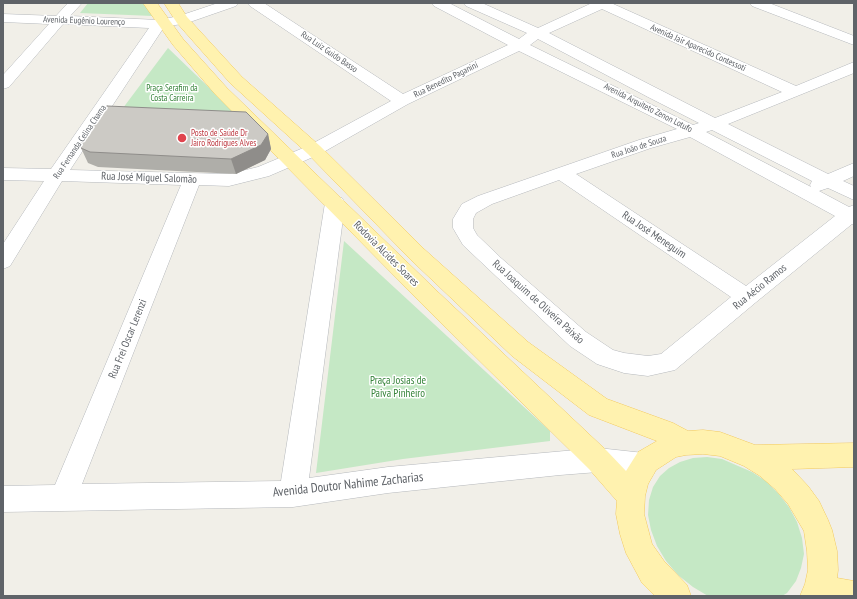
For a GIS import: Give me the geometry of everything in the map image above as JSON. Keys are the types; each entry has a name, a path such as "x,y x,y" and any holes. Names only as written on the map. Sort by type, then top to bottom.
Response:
{"main road":[{"name":"Rodovia Alcides Soares","path":"150,3 169,22 314,150 417,254 520,349 598,407 664,431 686,443"},
{"name":"Rodovia Alcides Soares","path":"171,3 169,22 178,42 221,91 430,298 598,460 631,496"},
{"path":"676,596 654,572 642,553 634,534 630,514 631,496 636,480 647,461 670,447 686,443 704,442 720,444 737,449 770,467 785,480 809,511 818,530 822,550 822,570 817,593 854,596"},
{"path":"753,457 854,455"}],"street":[{"path":"3,84 75,3"},
{"path":"169,22 231,3"},
{"name":"Rua Luiz Guido Basso","path":"255,3 402,101"},
{"name":"Avenida Arquiteto Zenon Lotufo","path":"439,3 519,45 657,112 804,192 852,215"},
{"name":"Avenida Arquiteto Zenon Lotufo","path":"471,3 538,33 647,91 854,194"},
{"name":"Rua Benedito Paganini","path":"291,159 314,150 402,101 519,45 538,33 602,3"},
{"name":"Avenida Jair Aparecido Contessoti","path":"602,3 796,92"},
{"path":"757,3 854,41"},
{"name":"Avenida Eugênio Lourenço","path":"3,18 169,22"},
{"name":"Rua Fernanda Celina Chama","path":"3,261 57,175 169,22"},
{"name":"Rua João de Souza","path":"469,209 506,191 645,144 714,124 796,92 854,67"},
{"name":"Rua José Miguel Salomão","path":"3,174 230,180 263,172 291,159"},
{"path":"804,192 827,180 854,169"},
{"name":"Rua José Meneguim","path":"561,173 747,297"},
{"name":"Rua Frei Oscar Lerenzi","path":"63,498 192,180"},
{"path":"293,494 335,203"},
{"name":"Rua Joaquim de Oliveira Paixão","path":"469,209 463,218 463,228 470,240 550,315 578,339 605,357 624,363 648,366 666,364"},
{"name":"Rua Aécio Ramos","path":"666,364 747,297 852,215"},
{"name":"Avenida Doutor Nahime Zacharias","path":"3,499 293,494 388,480 598,460 644,466"}],"green space":[{"path":"88,3 143,3 153,16 80,13"},
{"name":"Praça Serafim da Costa Carreira","path":"168,48 250,127 114,120"},
{"name":"Praça Josias de Paiva Pinheiro","path":"344,241 550,431 550,441 403,459 316,473"},
{"path":"707,457 722,459 752,472 766,481 789,507 797,522 802,538 804,554 796,581 787,593 782,596 708,596 693,587 678,575 666,561 657,546 651,530 648,515 649,500 653,487 660,476 669,468 680,462 693,458"}],"building":[{"name":"Posto de Saúde Dr Jairo Rodrigues Alves","path":"107,106 246,112 268,134 261,145 231,159 90,152 81,148 81,143"}],"place":[{"name":"Posto de Saúde Dr Jairo Rodrigues Alves","path":"182,138"}]}
